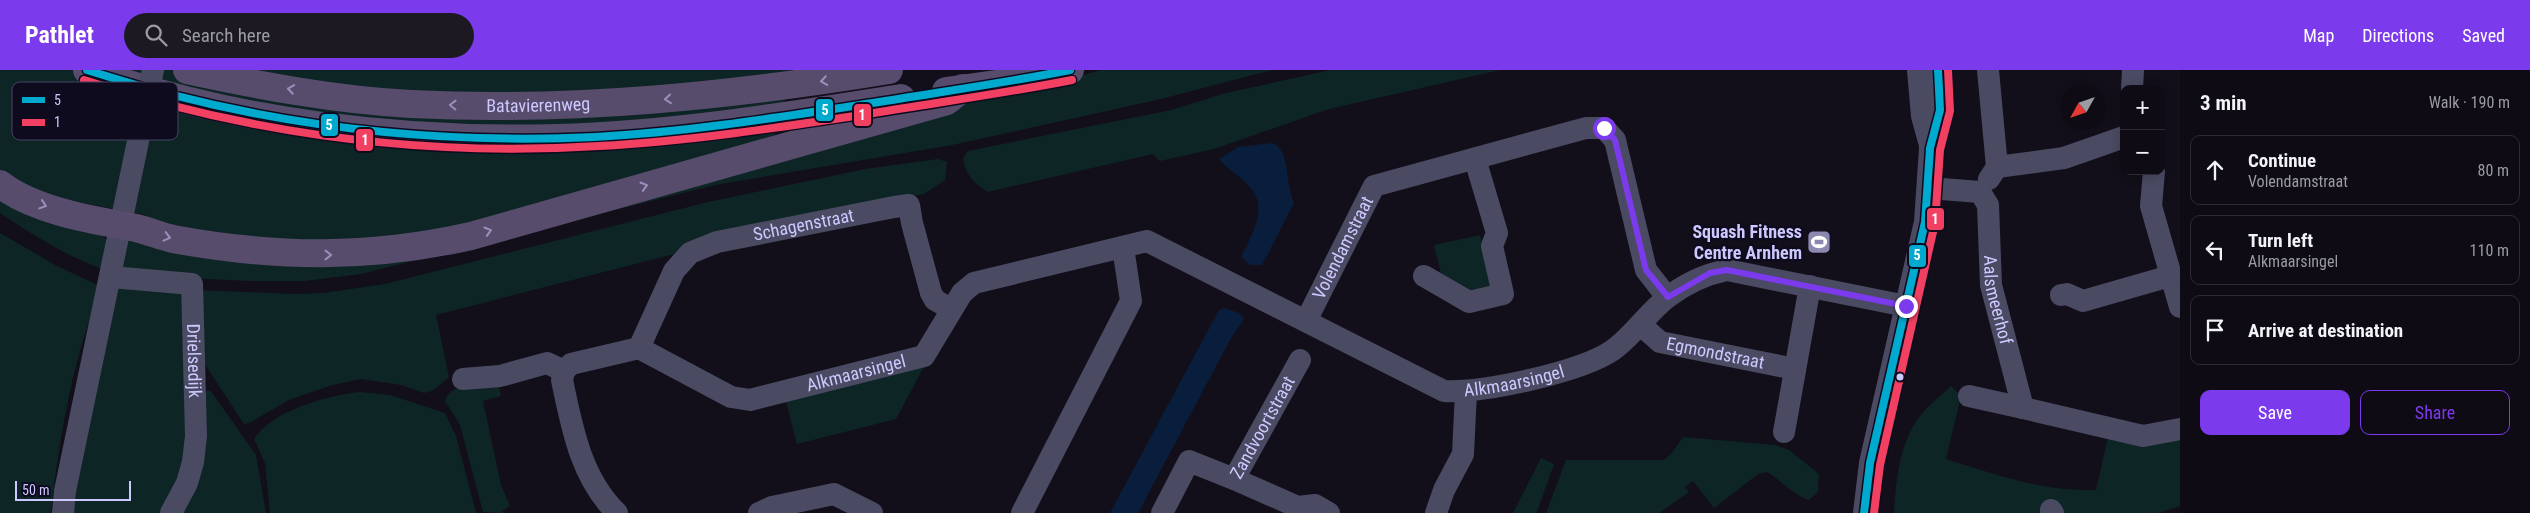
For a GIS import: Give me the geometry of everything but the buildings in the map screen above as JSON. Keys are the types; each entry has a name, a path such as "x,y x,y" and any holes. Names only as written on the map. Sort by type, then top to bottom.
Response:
{"main road":[{"name":"Batavierenweg","path":"87,70 123,82"},
{"name":"Batavierenweg","path":"187,70 325,95 411,104 566,105 640,102 716,95 784,87 890,70"},
{"path":"716,95 770,70"},
{"name":"Batavierenweg","path":"178,99 318,124 419,134 487,138 557,138 704,127 1011,82 1070,70"},
{"path":"0,184 32,202 170,238 237,249 294,254 360,254 425,246 471,236 947,101 964,88"}],"street":[{"path":"1918,70 1922,116 1930,148"},
{"path":"1864,513 1870,463 1925,222 1929,188 1930,148 1940,110 1938,70"},
{"path":"1929,188 1980,192 1997,167 1988,70"},
{"path":"2132,70 2132,85"},
{"name":"Volendamstraat","path":"1306,321 1374,186 1586,128 1604,128 1615,140 1646,270 1668,297"},
{"path":"1997,167 2064,158 2120,138"},
{"path":"63,513 65,491 111,278 138,140"},
{"path":"1424,276 1469,302 1503,294 1492,246 1497,233 1475,159"},
{"path":"2154,175 2151,206 2180,307"},
{"name":"Aalsmeerhof","path":"1980,192 1988,205 1991,285 2023,408"},
{"name":"Schagenstraat","path":"639,348 674,271 690,253 717,242 909,205 931,293 935,300 951,310"},
{"name":"Alkmaarsingel","path":"639,348 731,397 750,400 924,356 936,340 962,293 974,283 1147,241 1444,391 1466,392 1581,367 1613,350 1641,326 1668,297 1710,273 1727,270 1906,306"},
{"path":"1022,513 1131,301 1123,247"},
{"path":"2061,295 2067,294 2083,301 2170,276"},
{"name":"Drielsedijk","path":"111,278 192,284 196,436 193,462 187,483 171,513"},
{"path":"1784,432 1810,286"},
{"name":"Egmondstraat","path":"1641,326 1660,342 1795,369"},
{"path":"617,513 603,499 587,471 575,441 562,380 564,371 571,364 639,348"},
{"name":"Zandvoortstraat","path":"1162,513 1189,461 1234,478 1300,360"},
{"path":"463,379 500,376 547,364 564,371"},
{"path":"1436,513 1444,490 1462,454 1466,392"},
{"path":"1969,396 2143,436 2180,429"},
{"path":"1234,478 1298,506 1315,506 1328,513"},
{"path":"759,513 772,507 834,494 872,513"}],"green space":[{"path":"0,70 811,70 798,72 773,127 777,142 442,233 287,245 154,222 146,215 62,199 25,187 0,171"},
{"path":"1102,70 1272,70 1161,99 952,145 715,185 361,274 305,281 249,281 131,275 122,270 126,243 135,237 348,259 879,122 1042,86"},
{"path":"1331,70 1500,70 1329,109 1214,149 1160,161 1153,154 988,192 971,178 964,164 963,158 968,151 1171,110 1226,93"},
{"path":"938,159 947,162 945,180 924,194 779,221 683,254 670,255 436,315 449,377 432,391 424,393 401,385 361,379 332,385 289,400 244,424 204,363 199,290 295,294 323,293 385,284 704,203 865,169"},
{"path":"0,192 104,235 107,244 106,263 100,268 74,257 0,213"},
{"path":"0,233 57,266 102,287 75,369 58,456 51,513 0,513"},
{"path":"1480,235 1491,285 1468,291 1441,273 1434,245"},
{"path":"126,287 181,290 187,447 176,486 160,513 68,513 116,289"},
{"path":"928,359 896,419 797,444 784,394"},
{"path":"492,379 498,382 501,396 483,401 501,485 510,506 502,511 503,513 483,512 460,425 445,401 448,395 459,387"},
{"path":"1951,386 1961,396 1946,459 2001,476 2039,485 2077,490 2096,490 2109,432 2180,431 2180,506 2158,513 1894,513 1898,472 1910,433 1925,410"},
{"path":"203,390 210,391 213,394 256,455 266,513 178,513"},
{"path":"359,392 390,395 445,413 456,436 476,513 270,513 265,463 254,439 274,420 287,412 317,401"},
{"path":"1683,437 1775,445 1789,450 1819,474 1818,492 1809,500 1803,498 1767,472 1758,474 1714,508 1693,481 1685,487 1689,492 1659,513 1546,513 1566,460 1664,460 1672,453"},
{"path":"1541,458 1554,464 1536,513 1513,513"}],"water":[{"path":"1272,143 1278,147 1285,160 1291,196 1294,203 1262,265 1250,265 1241,257 1257,221 1258,202 1248,185 1219,159 1238,147"},
{"path":"1224,308 1239,313 1244,319 1231,338 1138,513 1110,513 1219,310"}],"transit line":[{"name":"5","path":"87,70 126,82"},
{"name":"5","path":"178,96 275,117 338,127 402,134 530,139 665,132 873,103 1070,70"},
{"name":"5","path":"1864,513 1870,463 1925,222 1930,148 1940,110 1938,70"},
{"name":"1","path":"1874,513 1880,465 1935,223 1940,150 1950,111 1948,70"},
{"name":"1","path":"84,80 91,82"},
{"name":"1","path":"178,107 274,128 338,137 468,148 534,149 633,144 736,133 874,113 1072,80"}],"place":[{"name":"Squash Fitness Centre Arnhem","path":"1819,242"}],"route":[{"path":"1604,128 1615,140 1646,270 1668,297 1710,273 1727,270 1906,306"}]}
